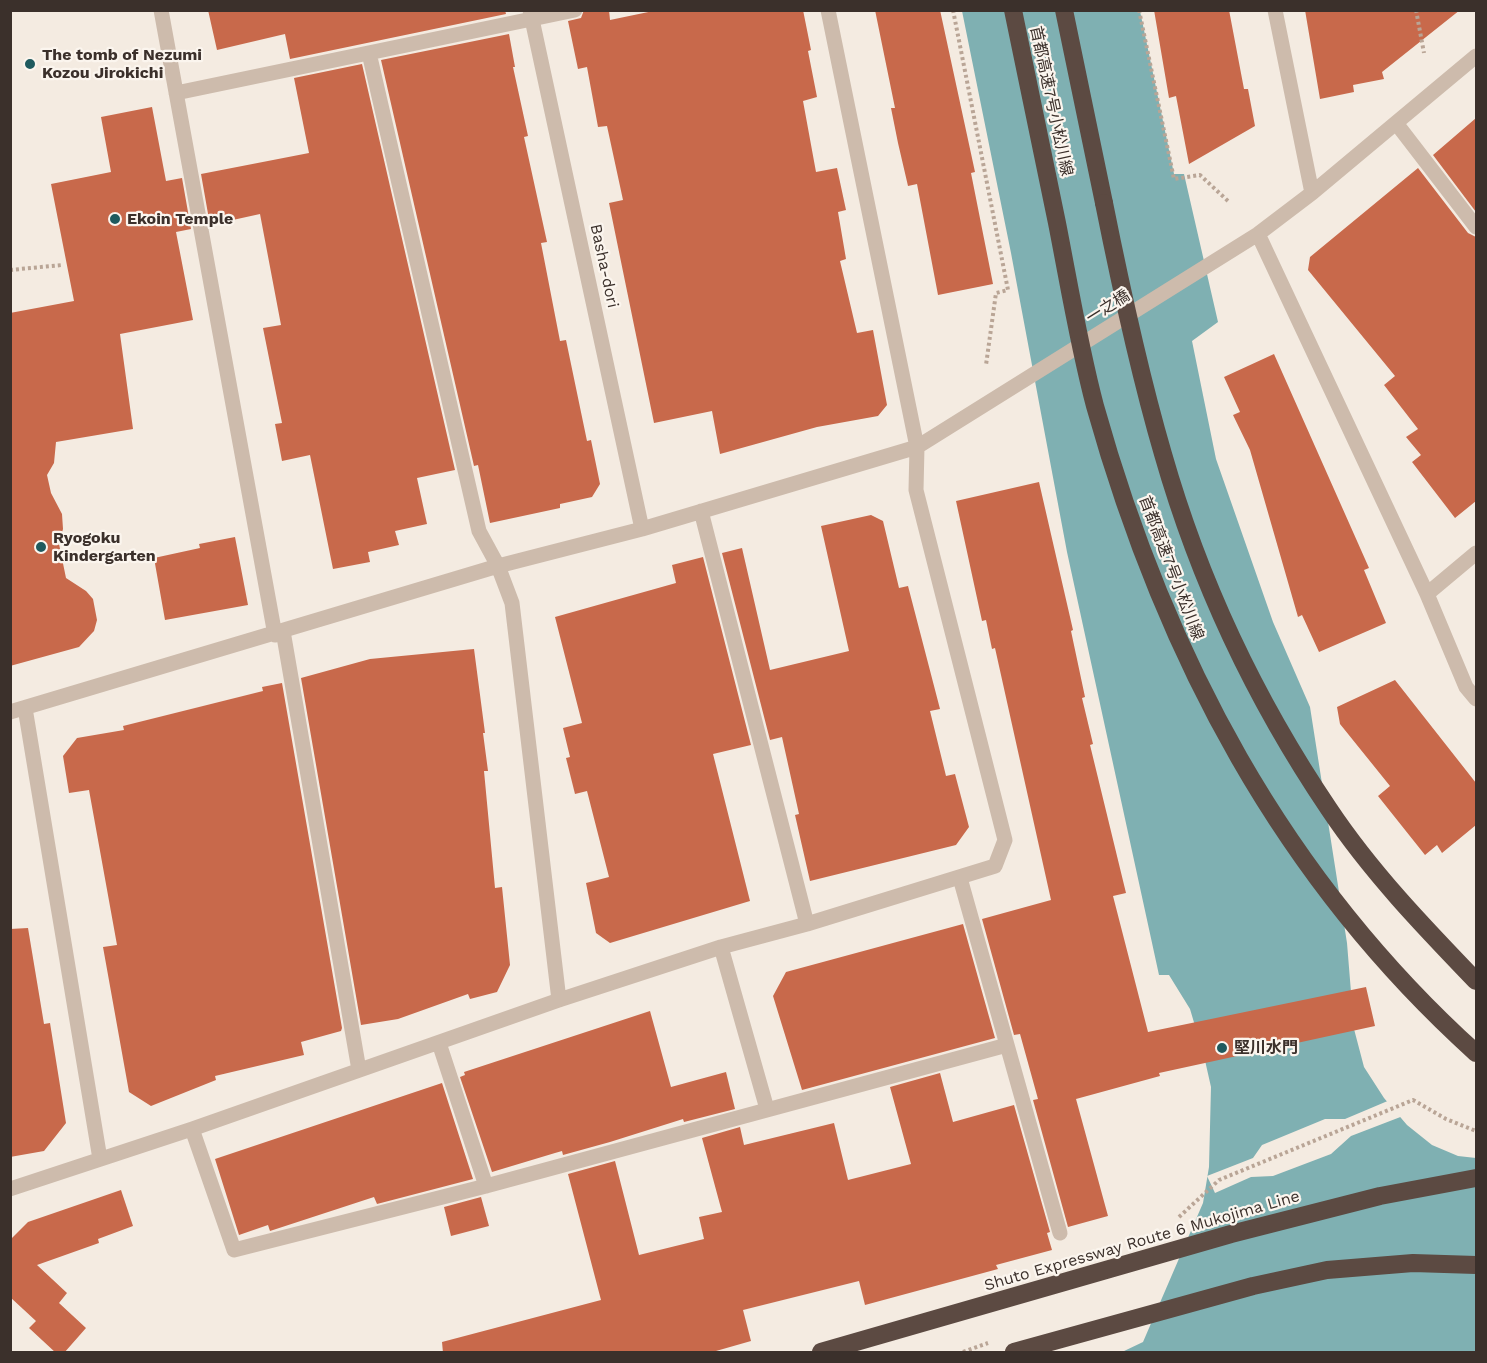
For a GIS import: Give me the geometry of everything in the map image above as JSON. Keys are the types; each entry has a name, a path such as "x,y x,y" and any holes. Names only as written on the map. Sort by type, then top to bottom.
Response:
{"highway":[{"name":"首都高速7号小松川線","path":"1013,10 1094,403 1144,560 1175,635 1243,764 1286,833 1333,898 1385,962 1476,1053"},
{"name":"首都高速7号小松川線","path":"1064,10 1139,369 1163,456 1192,542 1222,615 1254,683 1290,748 1330,811 1388,884 1476,981"},
{"name":"Shuto Expressway Route 6 Mukojima Line","path":"821,1353 1231,1234 1380,1196 1476,1178"},
{"path":"1014,1353 1253,1286 1327,1270 1413,1263 1476,1265"}],"street":[{"path":"161,10 359,1070"},
{"path":"176,93 369,53 531,15 575,10"},
{"path":"10,1189 192,1129 560,1000 721,947 807,924 994,866 1005,840 916,490 917,447 828,10"},
{"path":"1275,10 1312,193"},
{"name":"Basha-dori","path":"531,15 642,529"},
{"path":"369,53 479,531 498,567 512,603 560,1000"},
{"name":"一之橋","path":"18,710 498,567 642,529 917,447 1258,234 1312,193 1476,56"},
{"path":"1396,123 1476,227"},
{"path":"1258,234 1426,594 1466,687 1476,699"},
{"path":"701,511 807,924"},
{"path":"1426,594 1476,553"},
{"path":"18,710 100,1159"},
{"path":"960,878 1060,1233"},
{"path":"721,947 767,1109"},
{"path":"439,1043 486,1186"},
{"path":"192,1129 234,1250 486,1186 1007,1045"}],"path":[{"path":"953,10 1008,290 996,293 986,365"},
{"path":"1139,10 1174,179 1200,175 1228,201"},
{"path":"1416,10 1424,53"},
{"path":"10,270 63,265"},
{"path":"963,1353 992,1341"}],"water":[{"path":"962,11 1140,11 1174,174 1184,174 1218,322 1192,341 1216,459 1273,622 1310,707 1347,943 1354,1029 1364,1067 1384,1098 1407,1125 1432,1145 1458,1156 1476,1158 1476,1352 1122,1352 1143,1342 1203,1203 1209,1167 1211,1087 1190,1009 1169,975 1159,975 1067,552 1011,253"}],"pier":[{"path":"1390,1100 1403,1116 1351,1136 1331,1154 1273,1176 1251,1177 1215,1193 1207,1176 1253,1158 1262,1145 1325,1119 1345,1119"}],"building":[{"path":"208,10 505,10 506,14 290,59 285,34 217,50"},
{"path":"584,10 609,10 610,20 658,10 803,10 817,97 803,101 816,172 837,168 846,210 838,212 846,259 840,261 857,333 873,330 887,405 878,416 817,427 720,454 712,411 654,423 609,203 623,200 607,126 598,127 587,67 578,69 568,21 581,18"},
{"path":"875,10 940,10 975,172 971,173 993,284 938,295 917,184 908,186 898,143 891,108 895,108"},
{"path":"1154,10 1229,10 1244,89 1248,89 1255,126 1189,164 1176,96 1169,98"},
{"path":"1305,10 1460,10 1382,72 1384,79 1353,85 1354,92 1320,99"},
{"path":"509,34 515,67 513,67 528,136 524,137 547,242 541,243 560,341 566,340 587,441 591,440 600,484 592,497 560,504 560,508 490,523 478,465 474,466 381,60"},
{"path":"362,64 455,470 417,478 427,524 395,531 399,545 368,552 370,562 333,569 310,455 282,461 275,424 282,423 263,328 281,325 260,214 210,225 201,174 309,153 294,78"},
{"path":"152,107 166,181 182,178 191,229 176,232 193,320 120,334 133,429 56,442 54,463 47,475 51,493 62,514 63,529 59,544 66,578 86,591 93,599 97,620 94,631 79,647 10,666 10,313 74,301 51,184 111,172 101,117"},
{"path":"1476,118 1476,212 1433,155"},
{"path":"1418,168 1468,233 1476,237 1476,501 1455,518 1412,462 1421,455 1406,437 1418,429 1384,385 1395,376 1308,270 1310,257"},
{"path":"1274,354 1369,568 1364,570 1386,623 1319,652 1302,615 1298,617 1250,450 1233,415 1240,412 1224,377"},
{"path":"1039,482 1073,630 1071,631 1085,697 1082,698 1093,744 1090,745 1126,893 1113,896 1148,1032 1366,987 1375,1026 1159,1073 1160,1076 1076,1099 1108,1216 1068,1227 1033,1100 1038,1099 1020,1034 1014,1035 982,919 1051,900 995,648 992,649 986,620 982,621 956,501"},
{"path":"871,515 883,521 899,588 908,586 940,709 930,711 946,776 955,774 969,827 956,845 810,881 795,815 799,814 782,737 770,740 722,553 742,548 770,670 849,651 821,526"},
{"path":"235,537 248,605 165,620 154,558 200,548 199,544"},
{"path":"703,557 751,745 713,754 750,901 610,943 596,933 586,883 609,877 587,791 575,794 566,758 570,757 563,728 582,723 555,617 676,583 672,565"},
{"path":"474,649 485,733 483,733 488,771 484,771 495,888 502,887 510,965 497,992 470,999 468,994 398,1019 361,1025 301,678 370,659"},
{"path":"1395,680 1476,783 1476,825 1442,853 1437,845 1425,855 1378,796 1390,786 1340,724 1337,707"},
{"path":"282,683 342,1028 341,1031 301,1042 304,1055 215,1076 216,1080 151,1106 129,1092 103,947 117,945 89,790 69,793 63,756 77,738 124,730 123,726 263,691 262,687"},
{"path":"963,924 995,1038 802,1090 773,996 786,972"},
{"path":"28,928 44,1024 50,1023 66,1123 44,1151 10,1157 10,929"},
{"path":"650,1011 671,1087 726,1072 735,1109 684,1122 683,1119 610,1142 563,1155 562,1151 492,1172 460,1077 465,1075 464,1072"},
{"path":"940,1073 953,1122 1014,1105 1050,1232 1047,1233 1052,1250 996,1265 998,1269 865,1305 859,1281 743,1310 751,1341 709,1353 443,1353 442,1342 601,1300 568,1174 615,1161 639,1255 704,1239 699,1217 722,1212 702,1138 740,1127 744,1145 834,1123 848,1180 911,1164 890,1087"},
{"path":"442,1083 473,1179 377,1204 374,1197 270,1231 268,1225 239,1235 215,1159"},
{"path":"121,1190 133,1226 98,1239 99,1243 37,1265 67,1293 59,1303 86,1328 64,1353 56,1353 29,1328 36,1321 10,1297 10,1240 28,1222"},
{"path":"481,1197 489,1226 451,1236 444,1207"}],"place":[{"name":"The tomb of Nezumi Kozou Jirokichi","path":"30,64"},
{"name":"Ekoin Temple","path":"115,219"},
{"name":"Ryogoku Kindergarten","path":"41,547"},
{"name":"堅川水門","path":"1222,1048"}]}
